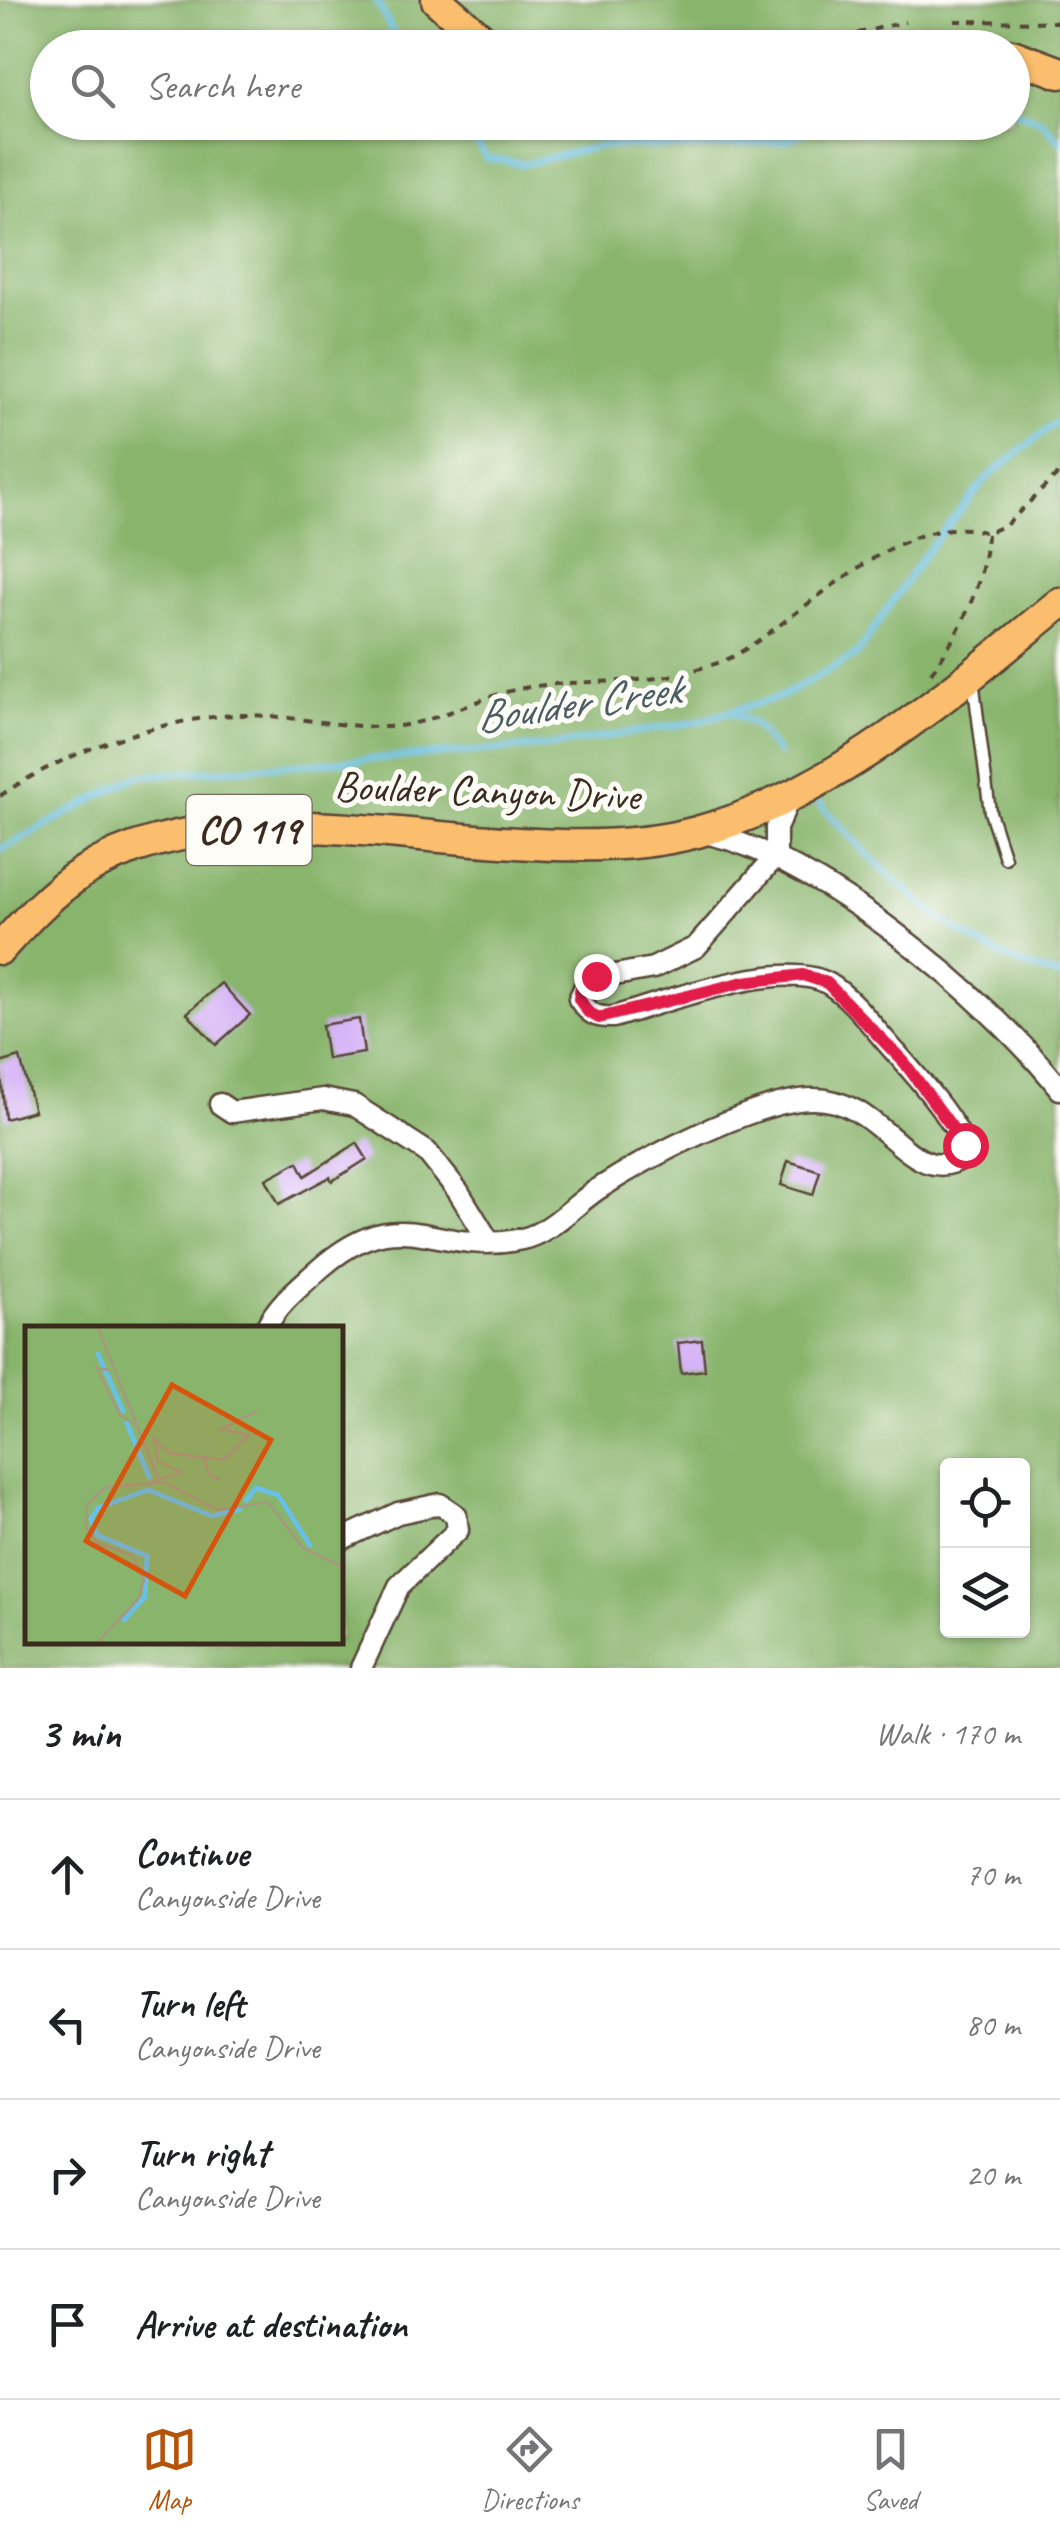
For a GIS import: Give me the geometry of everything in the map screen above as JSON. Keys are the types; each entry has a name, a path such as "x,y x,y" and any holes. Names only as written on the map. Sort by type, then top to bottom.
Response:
{"main road":[{"path":"437,0 471,30"},
{"path":"1030,62 1060,73"},
{"name":"Boulder Canyon Drive","path":"0,949 50,898 84,872 155,843 208,833 350,829 575,844 695,832 791,794 905,728 1060,604"}],"street":[{"path":"267,1326 273,1313 296,1290 358,1239 413,1231 454,1240 523,1239 630,1170 780,1102 816,1098 852,1106 923,1164 942,1168 968,1154 952,1123 904,1062 827,983 803,975 744,982 599,1018 588,1012 579,999 581,987 588,980 653,968 696,946 776,856 776,828 791,794"},
{"path":"695,832 726,837 776,856 942,970 1021,1043 1060,1090"},
{"path":"220,1104 232,1112 323,1099 354,1105 427,1152 458,1191 488,1240"},
{"path":"342,1539 398,1513 440,1504 456,1515 458,1530 399,1586 361,1668"}],"lane":[{"path":"972,674 990,812 1005,858"}],"path":[{"path":"0,796 105,744 184,722 244,715 386,727 423,720 514,690 682,674 728,658 888,550 926,535 970,528 987,533 1006,525 1060,472"},
{"path":"944,656 986,560 987,533"}],"green space":[{"path":"0,0 1060,0 1060,1668 0,1668"}],"building":[{"path":"221,983 250,1015 216,1045 187,1013"},
{"path":"359,1019 364,1053 327,1059 322,1025"},
{"path":"20,1057 34,1111 5,1119 0,1063"},
{"path":"357,1143 367,1159 332,1181 330,1177 279,1204 266,1179 298,1162 305,1176"},
{"path":"788,1161 820,1171 813,1195 781,1185"},
{"path":"702,1340 705,1370 681,1373 678,1343"}],"waterway":[{"name":"Boulder Creek","path":"376,0 392,30"},
{"name":"Boulder Creek","path":"1030,117 1041,121 1060,141"},
{"name":"Boulder Creek","path":"475,140 486,158 524,164 599,146 704,147 787,140"},
{"name":"Boulder Creek","path":"0,850 137,776 550,746 696,722 780,697 856,655 926,552 987,478 1060,419"},
{"path":"732,713 754,724 778,754"},
{"path":"818,802 927,908 990,950 1060,976"}],"route":[{"path":"596,976 581,987 579,999 588,1012 599,1018 744,982 803,975 827,983 904,1062 965,1145"}]}
